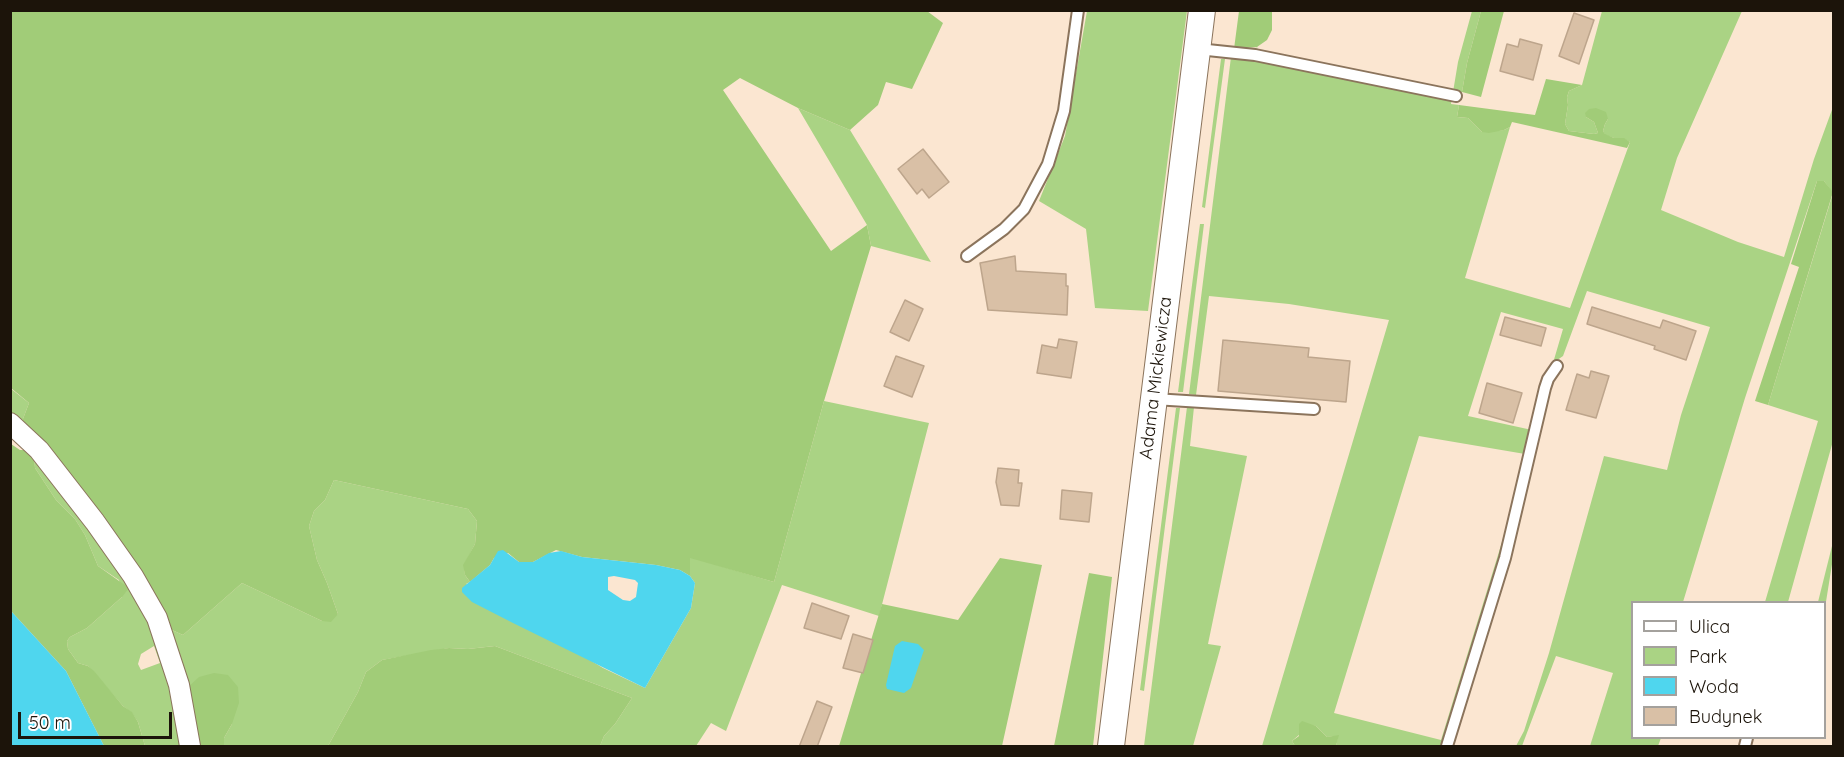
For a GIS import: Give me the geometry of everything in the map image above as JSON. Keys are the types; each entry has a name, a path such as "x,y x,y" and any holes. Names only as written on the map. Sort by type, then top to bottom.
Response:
{"street":[{"name":"Adama Mickiewicza","path":"1111,747 1202,10"},
{"path":"10,423 39,450 134,576 157,618 169,651 179,685 189,747"}],"lane":[{"path":"967,256 1004,229 1024,209 1048,164 1064,111 1078,10"},
{"path":"1197,49 1255,55 1456,96"},
{"path":"1447,747 1505,558 1545,388 1557,366"},
{"path":"1154,399 1314,410"}],"green space":[{"path":"10,11 927,11 943,23 912,89 886,82 878,105 850,130 798,108 740,78 723,90 831,251 867,225 871,246 824,401 774,582 690,558 690,576 680,570 656,565 582,557 556,550 533,562 519,562 508,553 494,558 490,565 470,582 465,575 463,565 475,544 477,521 468,509 334,480 325,500 314,511 309,526 317,560 338,614 331,622 322,621 242,583 183,635 172,630 150,591 21,424 29,403 11,388"},
{"path":"1087,11 1187,11 1148,311 1095,308 1086,229 1039,201 1065,136"},
{"path":"1239,11 1272,11 1272,30 1267,40 1257,47 1234,49"},
{"path":"1472,11 1481,11 1467,63 1462,92 1453,92 1458,62"},
{"path":"1481,11 1504,11 1481,97 1462,92"},
{"path":"1602,11 1742,11 1677,158 1661,210 1738,242 1784,257 1814,159 1833,107 1833,193 1824,181 1817,181 1745,398 1683,601 1631,601 1631,739 1661,739 1658,746 1590,746 1613,673 1556,656 1522,746 1516,746 1524,731 1549,653 1604,456 1667,470 1681,415 1710,327 1587,291 1563,356 1553,363 1563,329 1501,312 1468,416 1532,430 1517,501 1443,746 1336,746 1338,736 1327,737 1316,726 1299,724 1299,735 1292,741 1295,746 1262,746 1389,320 1289,304 1209,296 1196,395 1189,394 1231,57 1251,59 1257,47 1258,51 1453,92 1451,104 1459,105 1457,117 1468,118 1482,132 1504,130 1510,127 1465,278 1570,308 1630,142 1605,135 1603,131 1608,119 1586,117 1594,122 1598,133 1594,134 1569,131 1565,124 1567,97 1569,91 1582,85","holes":["1419,436 1525,454 1502,542 1441,740 1334,713"]},
{"path":"1221,59 1225,59 1205,208 1202,207"},
{"path":"1546,79 1582,85 1569,91 1567,97 1565,124 1569,131 1598,133 1594,122 1586,117 1585,113 1589,109 1596,108 1606,112 1608,119 1603,131 1605,134 1614,138 1624,138 1630,142 1627,148 1512,122 1510,127 1504,130 1482,132 1468,118 1457,117 1459,105 1535,115"},
{"path":"798,108 850,130 931,262 871,246 867,225"},
{"path":"1817,181 1824,181 1833,192 1768,405 1755,401 1799,267 1791,264"},
{"path":"1833,193 1833,441 1788,601 1765,601 1818,421 1768,405"},
{"path":"1200,224 1204,224 1183,392 1178,392"},
{"path":"10,388 29,403 21,424 11,414"},
{"path":"824,401 929,423 879,616 782,585 726,731 711,723 696,746 600,746 604,736 632,698 495,646 468,649 449,648 382,660 366,672 358,692 328,746 224,746 224,738 232,724 186,689 172,630 183,635 242,583 322,621 338,614 317,560 309,526 314,511 325,500 334,480 468,509 477,521 475,544 464,565 465,575 470,582 466,584 603,668 645,688 691,608 695,583 690,576 690,557 774,582"},
{"path":"1187,407 1194,407 1190,446 1247,456 1208,644 1221,646 1193,746 1144,746"},
{"path":"1176,408 1180,408 1144,691 1140,690"},
{"path":"11,444 20,450 30,450 34,455 35,468 56,500 75,519 85,535 98,566 129,588 87,628 67,641 68,649 78,663 94,671 123,706 132,712 138,722 145,746 104,746 66,671 11,611"},
{"path":"34,455 64,489 154,625 186,746 145,746 138,722 132,713 88,666 78,663 68,649 67,641 70,637 87,628 122,597 119,580 98,566 85,535 75,519 56,500 35,468","holes":["154,646 160,663 141,670 138,664 141,654"]},
{"path":"1833,542 1833,558 1826,602 1818,601"},
{"path":"1000,558 1042,565 1002,746 839,746 882,604 958,620"},
{"path":"1089,573 1112,577 1093,746 1054,746"},
{"path":"495,646 632,698 604,736 600,746 328,746 358,692 366,672 382,660 431,650"},
{"path":"214,673 228,675 238,687 239,703 232,724 224,738 224,746 195,746 186,689 199,677"},
{"path":"1302,721 1316,726 1327,737 1339,735 1336,746 1295,746 1292,741 1299,736 1299,724"}],"water":[{"path":"503,550 519,562 533,562 549,553 561,551 582,557 656,565 680,570 690,576 695,583 691,608 645,688 472,602 462,592 462,588 490,565 498,551","holes":["608,577 635,580 638,583 636,597 630,601 623,600 608,590"]},
{"path":"11,611 66,671 104,746 11,746"},
{"path":"902,641 918,644 924,650 911,688 904,693 887,689 886,685 895,646"}],"building":[{"path":"1574,13 1594,20 1579,64 1559,56"},
{"path":"1520,39 1542,45 1533,80 1500,71 1507,44 1518,47"},
{"path":"923,149 949,182 929,198 922,189 917,194 898,169"},
{"path":"1015,256 1016,271 1066,274 1067,315 988,310 980,263"},
{"path":"905,300 923,309 909,341 890,332"},
{"path":"1592,307 1660,328 1663,320 1696,331 1686,360 1654,349 1655,346 1587,324"},
{"path":"1505,317 1546,328 1541,346 1500,335"},
{"path":"1059,339 1077,342 1071,378 1037,373 1042,345 1057,348"},
{"path":"1223,340 1309,348 1308,357 1350,361 1346,402 1218,391"},
{"path":"896,356 924,366 912,397 884,386"},
{"path":"1591,371 1609,376 1596,418 1566,410 1577,374 1589,378"},
{"path":"1487,383 1522,393 1513,423 1479,413"},
{"path":"998,468 1019,470 1018,483 1022,483 1019,506 1001,505 996,482"},
{"path":"1062,490 1092,493 1089,522 1060,519"},
{"path":"812,603 849,616 841,639 804,628"},
{"path":"853,634 873,640 863,673 843,668"},
{"path":"817,701 832,707 817,747 799,747"}]}
